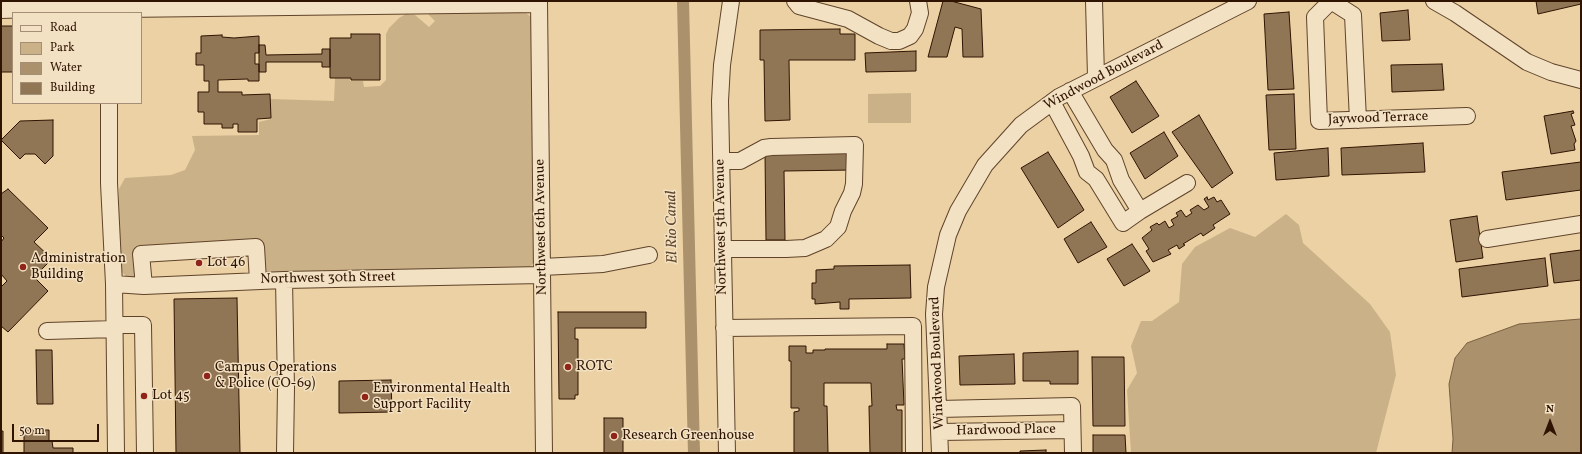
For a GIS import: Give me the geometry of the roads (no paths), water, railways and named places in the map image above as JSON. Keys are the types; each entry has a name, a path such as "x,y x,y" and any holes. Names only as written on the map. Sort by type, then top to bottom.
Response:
{"street":[{"name":"Northwest 5th Avenue","path":"727,453 720,101 722,65 731,1"},
{"path":"795,1 799,6 848,19 879,36 891,41 899,42 910,36 915,29 920,13 918,1"},
{"path":"1094,1 1096,77"},
{"name":"Windwood Boulevard","path":"940,453 934,314 936,287 948,235 970,187 1002,144 1021,125 1052,102 1096,77 1248,1"},
{"path":"1330,1 1353,15 1358,120"},
{"name":"Jaywood Terrace","path":"1330,1 1315,17 1320,121 1467,116"},
{"path":"1434,1 1454,12 1527,62 1551,72 1581,80"},
{"path":"1,10 278,4 539,2"},
{"name":"Northwest 6th Avenue","path":"539,2 544,453"},
{"path":"1070,91 1105,150 1114,160 1121,180 1140,211"},
{"path":"1052,102 1087,172 1096,179 1123,223 1186,183"},
{"path":"109,104 109,183 114,284 116,453"},
{"path":"721,161 740,161 764,148 772,147 855,145 854,184 852,192 843,211 838,227 826,239 805,248 786,250 723,250"},
{"path":"1487,239 1581,224"},
{"path":"144,286 141,254 256,247 258,281"},
{"name":"Northwest 30th Street","path":"114,284 144,286 542,271 603,264 649,255"},
{"path":"284,280 286,388 285,453"},
{"path":"47,331 143,325 145,453"},
{"path":"724,328 913,326 914,453"},
{"path":"939,409 1072,406 1073,453"},
{"path":"1009,408 1009,431"},
{"name":"Hardwood Place","path":"940,432 1072,430"}],"water":[{"path":"1581,319 1581,453 1452,453 1453,439 1449,384 1455,358 1467,343 1519,324"}],"waterway":[{"name":"El Rio Canal","path":"683,1 694,453"}],"place":[{"name":"Lot 46","path":"199,263"},
{"name":"Administration Building","path":"23,267"},
{"name":"ROTC","path":"568,367"},
{"name":"Campus Operations & Police (CO-69)","path":"207,376"},
{"name":"Lot 45","path":"144,396"},
{"name":"Environmental Health Support Facility","path":"365,397"},
{"name":"Research Greenhouse","path":"614,436"}]}
